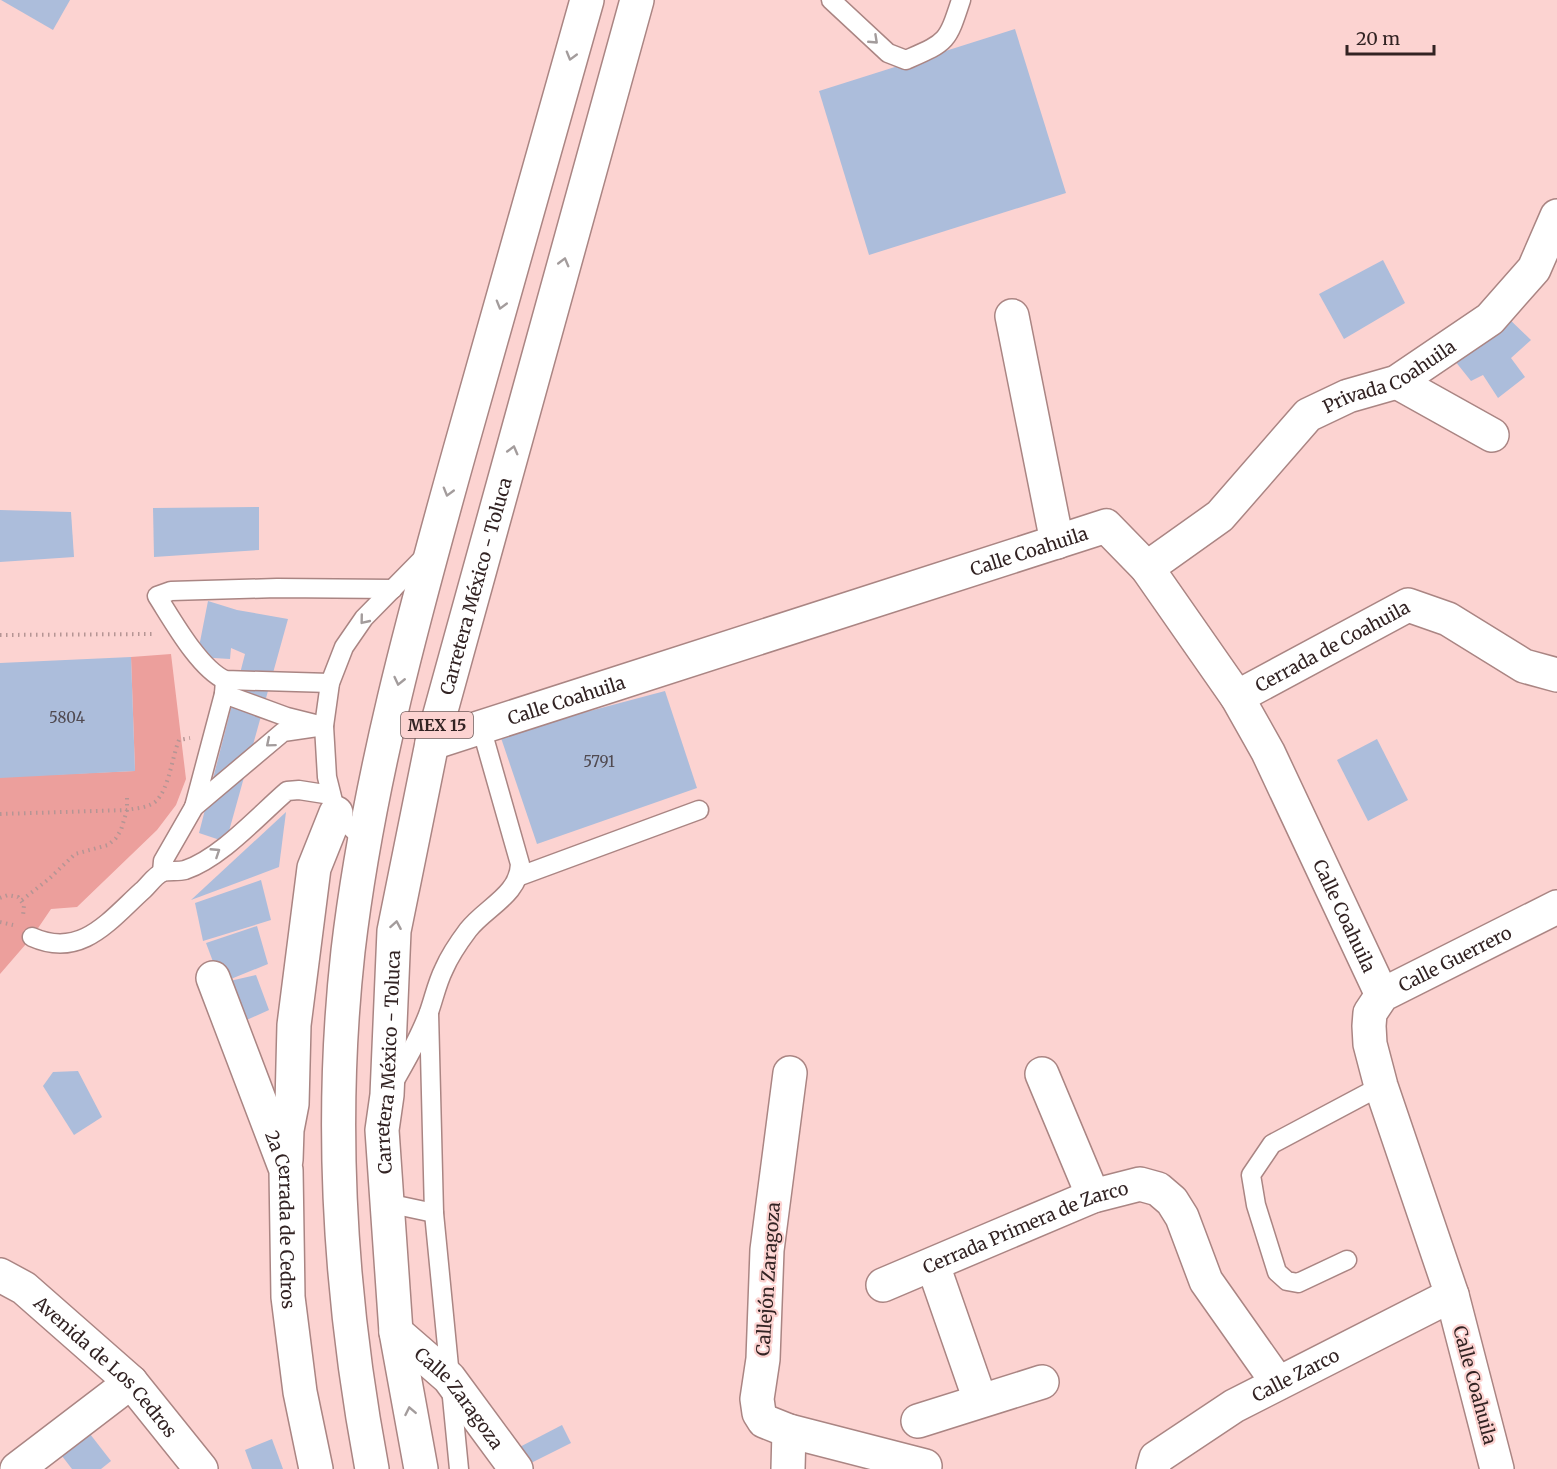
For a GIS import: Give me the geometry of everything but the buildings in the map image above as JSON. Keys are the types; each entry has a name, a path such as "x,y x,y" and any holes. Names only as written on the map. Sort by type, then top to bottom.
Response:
{"street":[{"name":"MEX 15","path":"372,1469 360,1403 340,1212 339,1086 348,953 365,841 389,722 433,547 587,0"},
{"name":"Carretera México - Toluca","path":"421,1469 396,1332 382,1130 387,1095 394,931 432,743 637,0"},
{"name":"Privada Coahuila","path":"1147,568 1220,516 1308,415 1348,396 1397,382 1490,319 1534,269 1557,216"},
{"path":"1012,316 1058,542"},
{"path":"1397,382 1492,435"},
{"name":"Calle Coahuila","path":"432,743 1106,526 1147,568 1237,697 1268,752 1382,995"},
{"name":"Cerrada de Coahuila","path":"1237,697 1408,605 1448,619 1524,666 1557,675"},
{"path":"286,1170 292,1104 294,1025 314,868 334,804"},
{"name":"Calle Guerrero","path":"1369,1026 1370,1013 1382,995 1557,907"},
{"name":"2a Cerrada de Cedros","path":"213,978 286,1170 288,1297 300,1392 316,1469"},
{"name":"Calle Coahuila","path":"1369,1026 1370,1044 1381,1086 1452,1295 1497,1469"},
{"name":"Callejón Zaragoza","path":"789,1431 764,1421 759,1413 757,1399 763,1359 767,1250 790,1072"},
{"path":"1041,1074 1093,1196"},
{"name":"Cerrada Primera de Zarco","path":"884,1285 1093,1196 1140,1184 1158,1189 1172,1201 1182,1217 1206,1281 1278,1383"},
{"path":"933,1265 980,1400"},
{"name":"Avenida de Los Cedros","path":"0,1275 24,1288 131,1382 201,1469"},
{"name":"Calle Zarco","path":"1153,1469 1155,1458 1234,1406 1452,1295"},
{"name":"Calle Zaragoza","path":"396,1332 449,1378 516,1469"},
{"path":"17,1469 131,1382"},
{"path":"918,1421 1042,1382"},
{"path":"788,1469 789,1431 925,1466"}],"lane":[{"path":"831,0 888,53 906,60 940,45 952,30 961,0"},
{"path":"365,841 334,804 327,777 324,726 330,683 344,647 364,618 433,547"},
{"path":"324,726 287,717 225,687 202,662 157,596 171,591 278,588 393,589"},
{"path":"225,687 330,683"},
{"path":"162,873 164,861 194,807 225,687"},
{"path":"194,807 283,732 324,726"},
{"path":"387,1095 414,1046 429,1013 443,969 455,948 471,927 511,889 520,876 520,864 481,727"},
{"path":"32,937 56,944 69,944 86,939 105,925 162,873 185,870 219,851 287,791 299,790 334,804"},
{"path":"520,876 699,810"},
{"path":"429,1013 434,1213 459,1469"},
{"path":"1347,1260 1298,1283 1287,1281 1277,1272 1256,1205 1251,1174 1272,1144 1381,1086"},
{"path":"387,1203 434,1213"}],"path":[{"path":"0,635 160,634"},
{"path":"0,814 127,810 146,807 156,801 170,772 172,757 179,740 189,738 193,729"},
{"path":"21,900 50,878 75,854 108,845 116,838 127,810 127,794"},
{"path":"0,898 13,895 21,900 25,909 19,922 9,925 0,922"}],"shaded area":[{"path":"171,654 186,779 176,805 157,830 77,907 51,909 32,937 0,974 0,777 135,771 131,657"}]}
